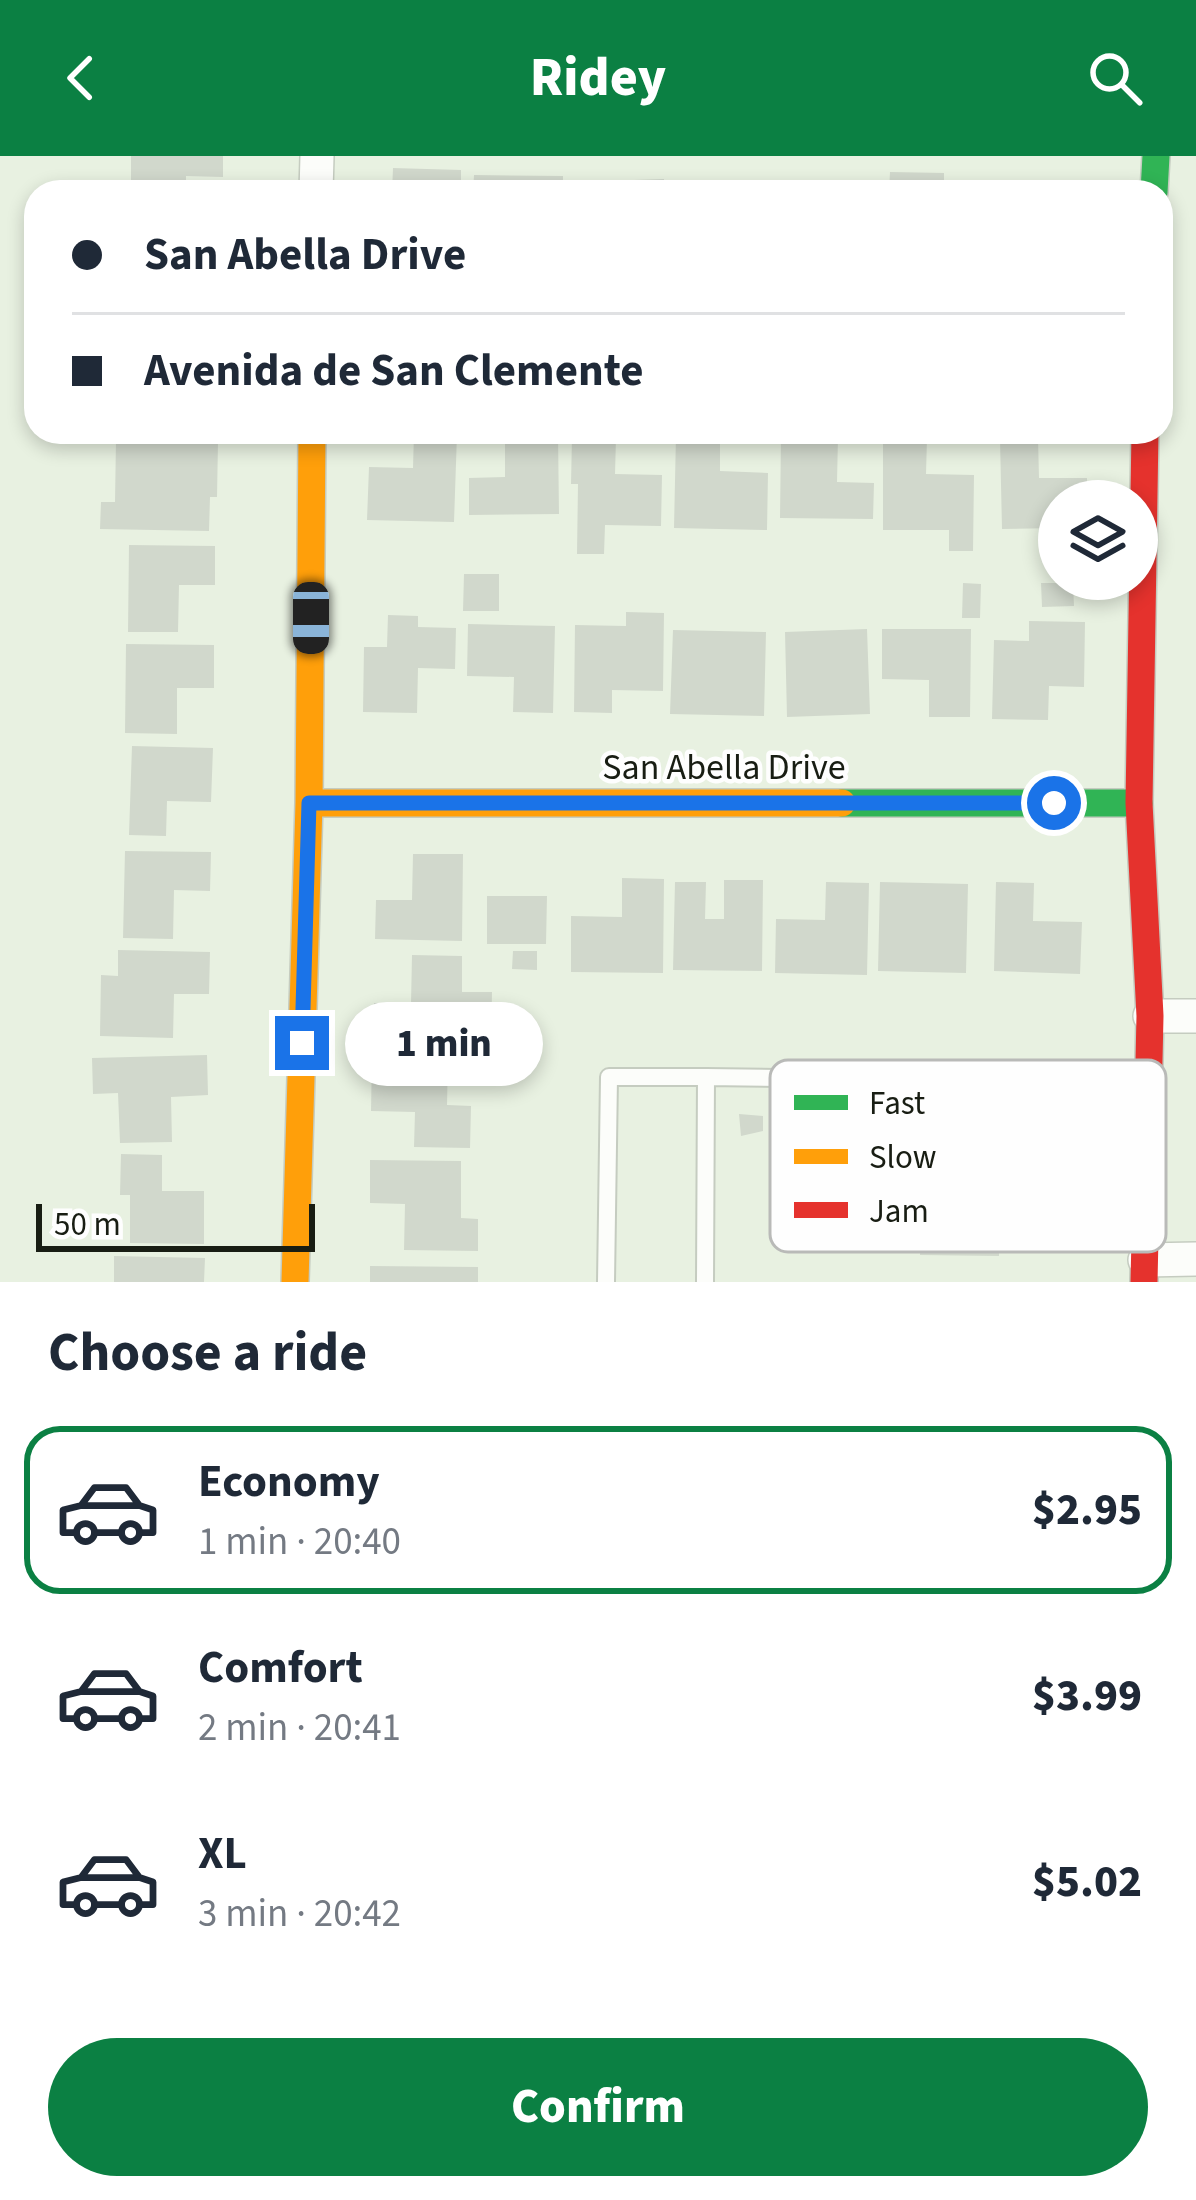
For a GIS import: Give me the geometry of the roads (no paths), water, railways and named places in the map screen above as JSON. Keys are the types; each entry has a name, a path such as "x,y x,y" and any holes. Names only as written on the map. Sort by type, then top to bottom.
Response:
{"street":[{"path":"296,1282 309,803 312,444"},
{"path":"1145,444 1139,803 1149,1060"},
{"name":"San Abella Drive","path":"309,803 1139,803"},
{"path":"1150,1016 1196,1016"},
{"path":"1145,1271 1196,1259"}],"lane":[{"path":"606,1282 609,1077 770,1078"},
{"path":"705,1282 706,1077"}]}
